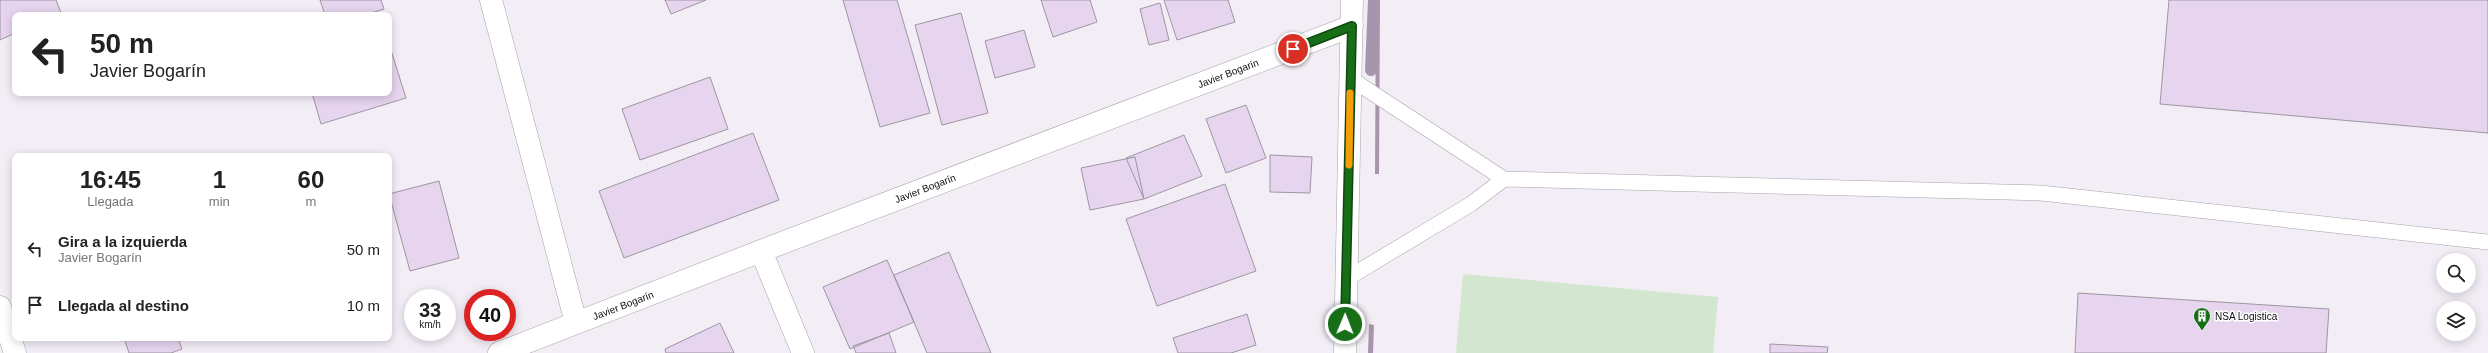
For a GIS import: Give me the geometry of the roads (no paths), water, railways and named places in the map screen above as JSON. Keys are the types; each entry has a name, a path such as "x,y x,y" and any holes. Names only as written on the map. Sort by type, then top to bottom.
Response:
{"street":[{"path":"491,0 576,323"},
{"path":"1345,353 1352,0"},
{"name":"Javier Bogarín","path":"499,353 761,251 1352,26"},
{"path":"761,251 802,353"},
{"path":"0,308 15,353"}],"lane":[{"path":"1351,79 1504,179 2041,193 2488,242"},
{"path":"1346,280 1471,204 1504,179"}],"waterway":[{"path":"1371,70 1374,0"}],"place":[{"name":"NSA Logistica","path":"2202,331"}]}
